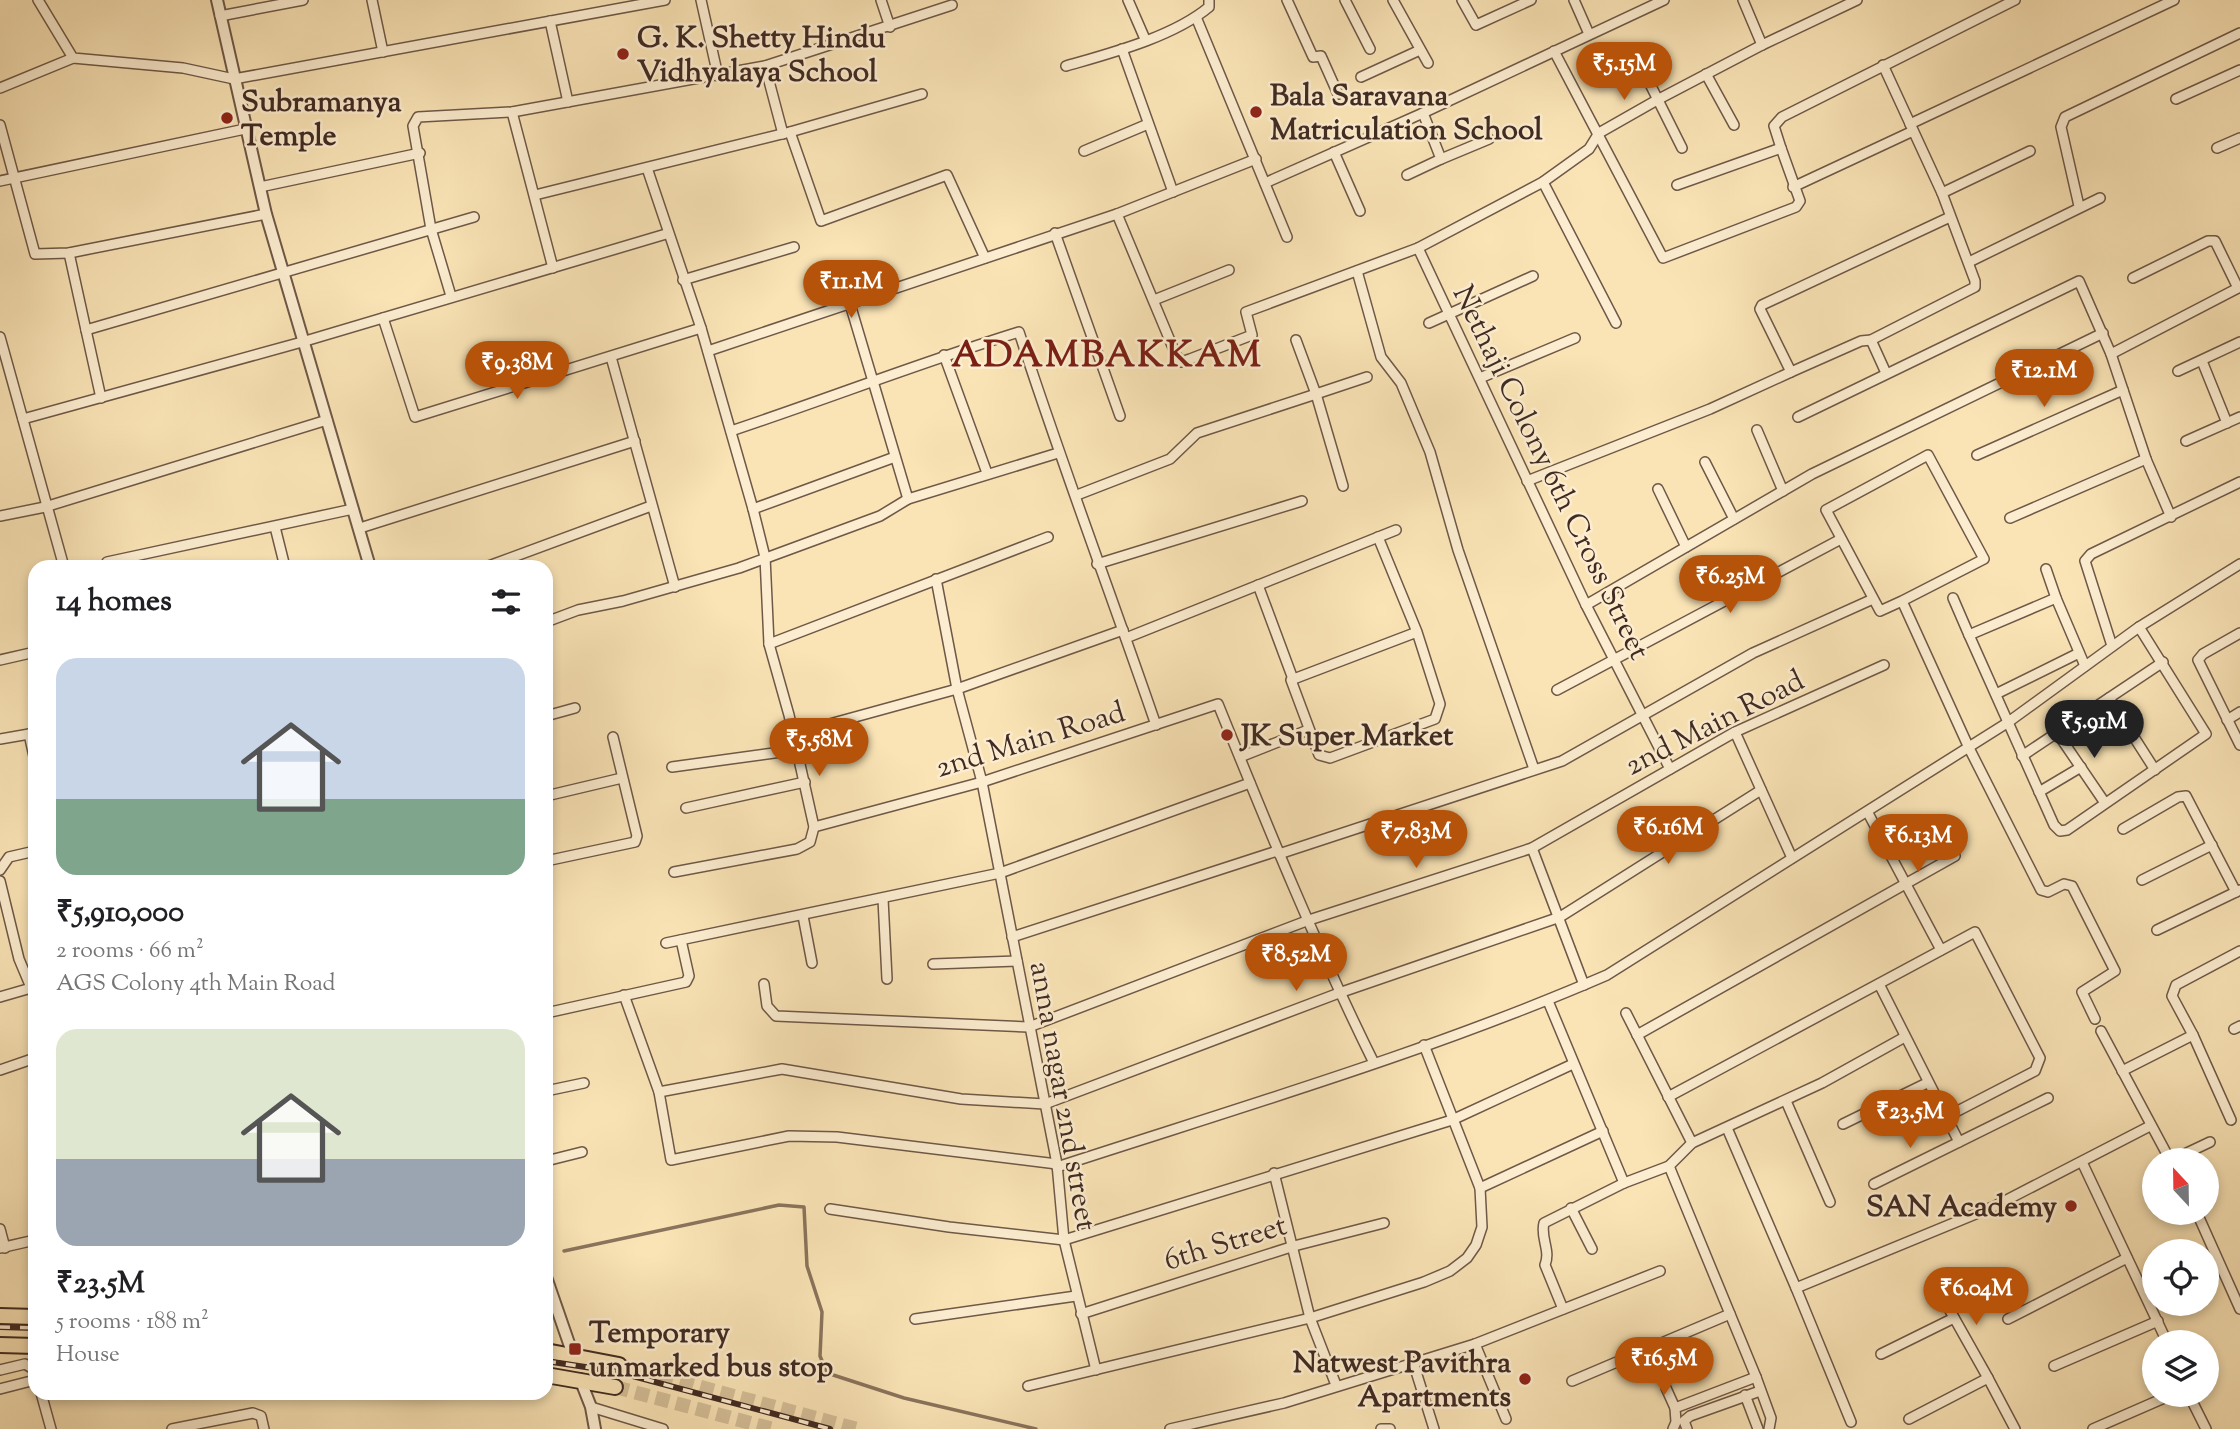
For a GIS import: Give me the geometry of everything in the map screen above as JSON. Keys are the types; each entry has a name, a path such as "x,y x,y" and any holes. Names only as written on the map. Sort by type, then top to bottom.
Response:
{"main road":[{"path":"0,1316 28,1317"},
{"path":"0,1345 28,1346"},
{"path":"553,1352 619,1364"},
{"path":"553,1376 615,1387"}],"street":[{"path":"38,0 73,58"},
{"path":"217,0 266,214 368,560"},
{"path":"220,16 303,0"},
{"path":"372,0 383,52"},
{"path":"0,88 73,58 183,68 234,79 665,0"},
{"path":"701,0 718,76"},
{"path":"881,0 890,27"},
{"path":"1128,0 1145,39"},
{"path":"1066,66 1122,49 1196,17 1209,7 1209,0"},
{"path":"1287,0 1313,57 1321,56 1338,94"},
{"path":"1345,0 1370,49"},
{"path":"1393,0 1428,63"},
{"path":"1462,0 1476,25 1531,0"},
{"path":"1574,0 1589,34"},
{"path":"1265,183 1423,113 1664,0"},
{"path":"1743,0 1762,45"},
{"path":"1116,214 1181,362 1252,335 1246,312 1418,248 1543,182 1589,149 1599,133 1657,100 1762,45 1857,0"},
{"path":"1554,51 1663,258 1787,212 1800,201 1774,127 1782,117 2015,0"},
{"path":"1793,187 2174,0"},
{"path":"450,296 431,229 420,153 413,126 418,117 512,112 718,76 765,66 952,5"},
{"path":"1196,17 1287,237"},
{"path":"550,22 568,102"},
{"path":"2079,206 2061,127 2065,117 2240,33"},
{"path":"1632,48 1682,148"},
{"path":"1122,49 1173,192"},
{"path":"1361,77 1420,50"},
{"path":"1527,481 1710,409 1861,341 1871,340 1973,290 1976,281 1942,193 1882,65"},
{"path":"765,66 821,221 947,175 985,258"},
{"path":"2176,99 2240,70"},
{"path":"1706,74 1734,125"},
{"path":"535,195 787,133 922,94"},
{"path":"512,112 553,268"},
{"path":"1423,113 1441,159"},
{"path":"1084,151 1148,124"},
{"path":"0,125 3,149 34,254 69,253 266,214"},
{"path":"0,181 12,176 245,129"},
{"path":"2217,148 2240,138"},
{"path":"1407,174 1489,139"},
{"path":"1676,185 1781,148"},
{"path":"1942,193 2031,151"},
{"path":"1334,152 1360,211"},
{"path":"260,187 420,153"},
{"path":"708,351 1116,214 1256,159"},
{"path":"647,168 666,234 701,328 753,509 765,557 769,644 814,827 810,842 797,849 674,872"},
{"path":"1543,182 1616,323"},
{"path":"1969,262 2100,198"},
{"path":"86,330 474,217"},
{"path":"1791,372 1760,307 1950,217"},
{"path":"1055,233 1120,416"},
{"path":"23,419 302,342 666,234"},
{"path":"2111,354 2239,287 2215,241 2208,240 2133,278"},
{"path":"683,280 794,247"},
{"name":"Nethaji Colony 6th Cross Street","path":"1418,248 1586,605 1670,768"},
{"path":"69,253 101,397"},
{"path":"1153,300 1229,270"},
{"path":"1357,271 1381,357 1401,383 1430,452 1458,550 1534,769"},
{"path":"1429,323 1533,276"},
{"path":"1798,417 2077,281 2111,354 2146,459 2171,517"},
{"path":"850,304 908,499"},
{"path":"383,318 415,417 701,328"},
{"path":"731,431 874,383 944,355 1018,332 1058,453 1077,495 1097,564 1125,634 1156,725"},
{"path":"1586,605 1783,491 2103,334"},
{"path":"0,337 62,560"},
{"path":"1480,378 1575,338"},
{"path":"1296,340 1316,394 1343,486"},
{"path":"1871,340 1886,373"},
{"path":"2178,370 2240,342"},
{"path":"944,355 987,473"},
{"path":"611,357 675,587"},
{"path":"2202,360 2227,422"},
{"path":"1077,495 1170,459 1197,433 1367,377"},
{"path":"1977,455 2123,390"},
{"path":"2186,441 2240,416"},
{"path":"0,516 45,507 327,420"},
{"path":"1757,430 1783,491"},
{"path":"360,528 635,441"},
{"path":"553,619 578,610 675,587 880,516 908,499 1058,453"},
{"path":"1928,455 1984,559 1880,611 1872,599 1837,541 1827,512 1828,507 1928,455"},
{"path":"753,509 895,457"},
{"path":"2010,518 2146,459"},
{"path":"1706,462 1734,519"},
{"path":"2112,646 2085,562 2091,554 2240,482"},
{"path":"1658,489 1686,547"},
{"path":"1097,564 1302,501"},
{"path":"505,560 651,506"},
{"path":"117,560 353,509"},
{"path":"275,527 283,560"},
{"path":"793,734 957,689 1125,634 1396,530"},
{"path":"769,644 1048,537"},
{"path":"1258,585 1319,755 1330,758 1434,719 1440,704 1417,632 1378,537"},
{"path":"1557,690 1837,541"},
{"path":"624,995 659,1093 671,1160 789,1136 837,1138 1057,1166 1374,1063 1548,1001 1607,975 1969,748 2139,627 2240,564"},
{"path":"2046,569 2085,666"},
{"name":"anna nagar 2nd street","path":"936,579 957,689 982,782 1045,1104 1057,1166 1064,1240 1096,1370"},
{"path":"1953,598 2022,756 2054,825 2060,831 2067,830 2206,734 2139,627"},
{"path":"1969,635 2056,598"},
{"path":"1012,937 1562,761 1753,653 1872,599"},
{"path":"1902,601 1969,748 2043,892 2064,884 2072,886 2115,971 2082,992 2095,1019"},
{"path":"1293,679 1417,632"},
{"path":"2240,633 2199,657 2240,745"},
{"path":"1997,694 2079,653"},
{"path":"0,660 28,654"},
{"path":"2022,756 2162,662"},
{"name":"2nd Main Road","path":"1029,1027 1309,920 1532,848 1735,732 1884,665"},
{"path":"2109,698 2155,769"},
{"name":"2nd Main Road","path":"814,827 982,782 1218,704 1240,757"},
{"path":"553,714 575,708"},
{"path":"2227,720 2240,712"},
{"path":"1308,730 1240,757 1339,993 1374,1063"},
{"path":"1735,732 1792,858"},
{"path":"0,739 28,734"},
{"path":"2058,734 2105,803"},
{"path":"553,860 635,842 637,836 612,737"},
{"path":"672,767 796,750"},
{"path":"2039,792 2081,767"},
{"path":"553,794 622,778"},
{"path":"686,808 805,782"},
{"path":"666,943 1000,873 1250,783"},
{"path":"659,1093 782,1069 961,1099 1045,1104 1339,993 1560,918 1761,790"},
{"path":"2123,830 2178,797 2186,796 2238,891 2157,930"},
{"path":"1868,813 1941,950"},
{"path":"2142,880 2212,845"},
{"path":"1532,848 1584,985"},
{"path":"0,870 9,857 28,853"},
{"path":"1637,1035 1955,856"},
{"path":"0,881 19,959 28,981"},
{"path":"883,899 887,979"},
{"path":"803,916 813,963"},
{"path":"1668,1097 1975,932 2040,1058 2035,1071 1946,1117"},
{"path":"553,1011 686,982 689,976 681,940"},
{"path":"2231,1120 2193,1035 2172,996 2176,985 2240,951"},
{"path":"933,964 1017,961"},
{"path":"764,984 768,1010 776,1016 1029,1027"},
{"path":"1879,984 1903,1038 1958,1142"},
{"path":"0,997 28,994"},
{"path":"1548,1001 1624,1183"},
{"path":"1626,1013 1692,1143"},
{"path":"2101,1031 2164,1148"},
{"path":"2122,1071 2193,1035"},
{"path":"1563,1309 1545,1265 1548,1257 1542,1232 1544,1223 1624,1183 1669,1166 1692,1143 1786,1101 1903,1038"},
{"path":"1028,1386 1310,1318 1424,1282 1450,1271 1467,1258 1476,1245 1482,1227 1480,1188 1424,1045"},
{"path":"0,1070 28,1060"},
{"path":"830,1209 949,1227 1064,1240 1452,1120 1573,1064"},
{"path":"553,1090 584,1083"},
{"path":"1843,1124 1927,1083"},
{"path":"1874,1184 2048,1098"},
{"path":"1786,1101 1830,1202"},
{"path":"1796,1288 1983,1212 2150,1126"},
{"path":"1727,1128 1851,1422"},
{"path":"1480,1188 1603,1131"},
{"path":"2197,1148 2210,1142"},
{"path":"553,1159 582,1152"},
{"path":"2082,1162 2162,1330"},
{"path":"1669,1166 1756,1377 1770,1425 1758,1428 1745,1395"},
{"path":"1274,1173 1310,1318 1336,1385"},
{"path":"1571,1208 1592,1249"},
{"name":"6th Street","path":"1081,1314 1294,1246 1384,1223"},
{"path":"2202,1225 2240,1310"},
{"path":"0,1229 2,1248 28,1242"},
{"path":"2008,1319 2127,1258"},
{"path":"1170,1429 1284,1403 1475,1344 1660,1271"},
{"path":"1939,1291 2015,1429"},
{"path":"915,1319 1076,1296"},
{"path":"553,1297 573,1355"},
{"path":"1572,1381 1730,1314"},
{"path":"1881,1354 1954,1318"},
{"path":"2054,1366 2158,1321"},
{"path":"1475,1344 1506,1419"},
{"path":"1413,1362 1434,1429"},
{"path":"0,1370 25,1364 28,1366"},
{"path":"1675,1408 1756,1377"},
{"path":"1909,1419 1988,1378"},
{"path":"580,1379 591,1407 595,1429"},
{"path":"0,1390 28,1382"},
{"path":"1665,1388 1675,1408 1676,1422 1673,1429"},
{"path":"1687,1429 1684,1419 1760,1391"},
{"path":"43,1400 51,1429"},
{"path":"591,1407 662,1429"},
{"path":"2094,1429 2144,1407"},
{"path":"2195,1407 2206,1429"},
{"path":"172,1429 257,1414 264,1429"},
{"path":"1381,1429 1390,1429"}],"waterway":[{"path":"564,1251 779,1205 804,1207 807,1266 822,1312 820,1356 827,1373 904,1398 1036,1429"}],"tunnel":[{"path":"619,1365 857,1429"},
{"path":"615,1387 773,1429"}],"railway":[{"path":"0,1327 28,1328"},
{"path":"553,1362 618,1372 830,1429"}],"place":[{"name":"G. K. Shetty Hindu Vidhyalaya School","path":"623,54"},
{"name":"Bala Saravana Matriculation School","path":"1256,112"},
{"name":"Subramanya Temple","path":"227,118"},
{"name":"JK Super Market","path":"1227,735"},
{"name":"SAN Academy","path":"2071,1206"},
{"name":"Temporary unmarked bus stop","path":"575,1349"},
{"name":"Natwest Pavithra Apartments","path":"1525,1379"}],"district":[{"name":"ADAMBAKKAM","path":"1107,353"}]}
